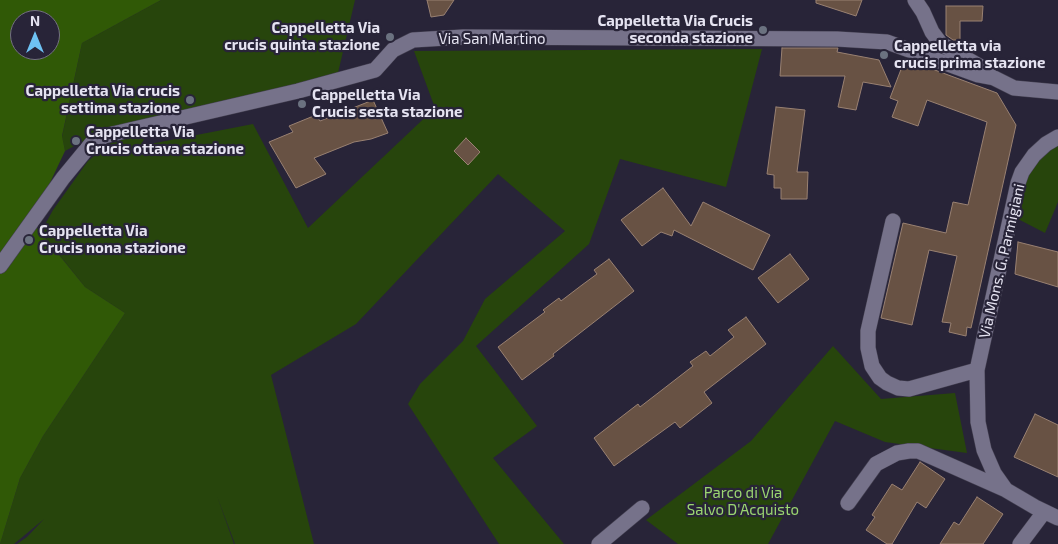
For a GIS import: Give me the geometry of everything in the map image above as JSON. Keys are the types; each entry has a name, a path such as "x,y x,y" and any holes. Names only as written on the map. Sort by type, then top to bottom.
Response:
{"street":[{"path":"915,0 924,12 932,32 941,44 980,67 994,78"},
{"name":"Via San Martino","path":"0,266 91,144 104,136 298,91 375,70 393,50 413,40 463,37 837,39 887,42 970,72 994,78 1014,88 1058,92"},
{"name":"Via Mons. G. Parmigiani","path":"1006,490 994,473 984,450 978,422 977,370 1018,183 1022,172 1034,155 1046,144 1058,137"},
{"path":"893,221 868,331 868,348 872,366 880,378 887,383 898,388 909,389 977,370"},
{"path":"955,467 973,464 979,459 984,450"},
{"path":"848,503 876,464 897,453 918,451 1006,490 1051,515 1020,544"},
{"path":"598,544 642,508"}],"green space":[{"path":"0,0 161,0 82,43 62,136 65,151 38,208 34,224 85,287 125,313 43,436 20,478 0,544"},
{"path":"161,0 355,0 338,73 305,83 97,134 65,151 62,137 82,43"},
{"path":"762,49 726,187 620,159 589,244 476,346 537,426 493,458 564,544 499,544 408,404 420,384 463,341 485,299 565,231 498,174 356,324 271,375 314,544 235,544 217,496 234,544 17,544 27,537 44,519 14,544 0,544 20,478 43,436 125,313 85,287 41,232 53,210 88,161 109,144 149,131 140,146 253,124 308,228 435,108 414,51"},
{"path":"1058,137 1058,202 1045,233 1018,219 1021,175"},
{"name":"Parco di Via Salvo D'Acquisto","path":"833,346 881,399 955,393 967,453 885,442 835,421 768,544 678,544 646,520 751,441"}],"building":[{"path":"427,0 454,0 444,15 431,17"},
{"path":"816,0 862,0 856,16 816,3"},
{"path":"946,6 983,6 982,21 960,21 960,40 953,40 946,35"},
{"path":"782,48 838,48 837,52 879,60 891,87 863,82 856,110 838,107 845,76 780,76"},
{"path":"905,59 997,93 1016,125 971,328 967,327 966,336 949,332 951,323 942,322 957,256 929,250 912,325 881,318 903,223 946,233 953,202 968,205 987,122 927,100 918,126 892,117 898,101 890,98"},
{"path":"373,100 388,133 354,142 314,158 326,174 296,188 269,142 293,132 289,126 316,115 320,121"},
{"path":"776,107 805,110 797,172 808,172 807,199 781,199 781,188 774,188 774,175 767,174"},
{"path":"466,138 480,152 468,165 454,151"},
{"path":"663,188 691,226 703,202 770,235 753,270 674,230 672,236 661,232 642,246 621,220"},
{"path":"1018,242 1058,252 1058,287 1015,274"},
{"path":"790,254 809,279 778,303 758,278"},
{"path":"609,259 634,291 522,380 498,347 545,312 543,310 559,298 561,301 597,274 594,270"},
{"path":"746,317 766,344 704,392 712,403 680,428 675,422 614,466 594,438 638,404 640,407 693,366 690,362 706,351 710,356 734,337 728,330"},
{"path":"1035,414 1058,425 1058,477 1014,457"},
{"path":"920,462 945,479 926,508 917,502 892,544 887,544 866,530 875,517 872,515 892,484 902,490"},
{"path":"977,497 1003,514 983,544 940,544 954,522 959,525"}],"place":[{"name":"Cappelletta Via Crucis seconda stazione","path":"763,30"},
{"name":"Cappelletta Via crucis quinta stazione","path":"390,37"},
{"name":"Cappelletta via crucis prima stazione","path":"884,55"},
{"name":"Cappelletta Via crucis settima stazione","path":"190,100"},
{"name":"Cappelletta Via Crucis sesta stazione","path":"302,104"},
{"name":"Cappelletta Via Crucis ottava stazione","path":"76,141"},
{"name":"Cappelletta Via Crucis nona stazione","path":"29,240"}]}
